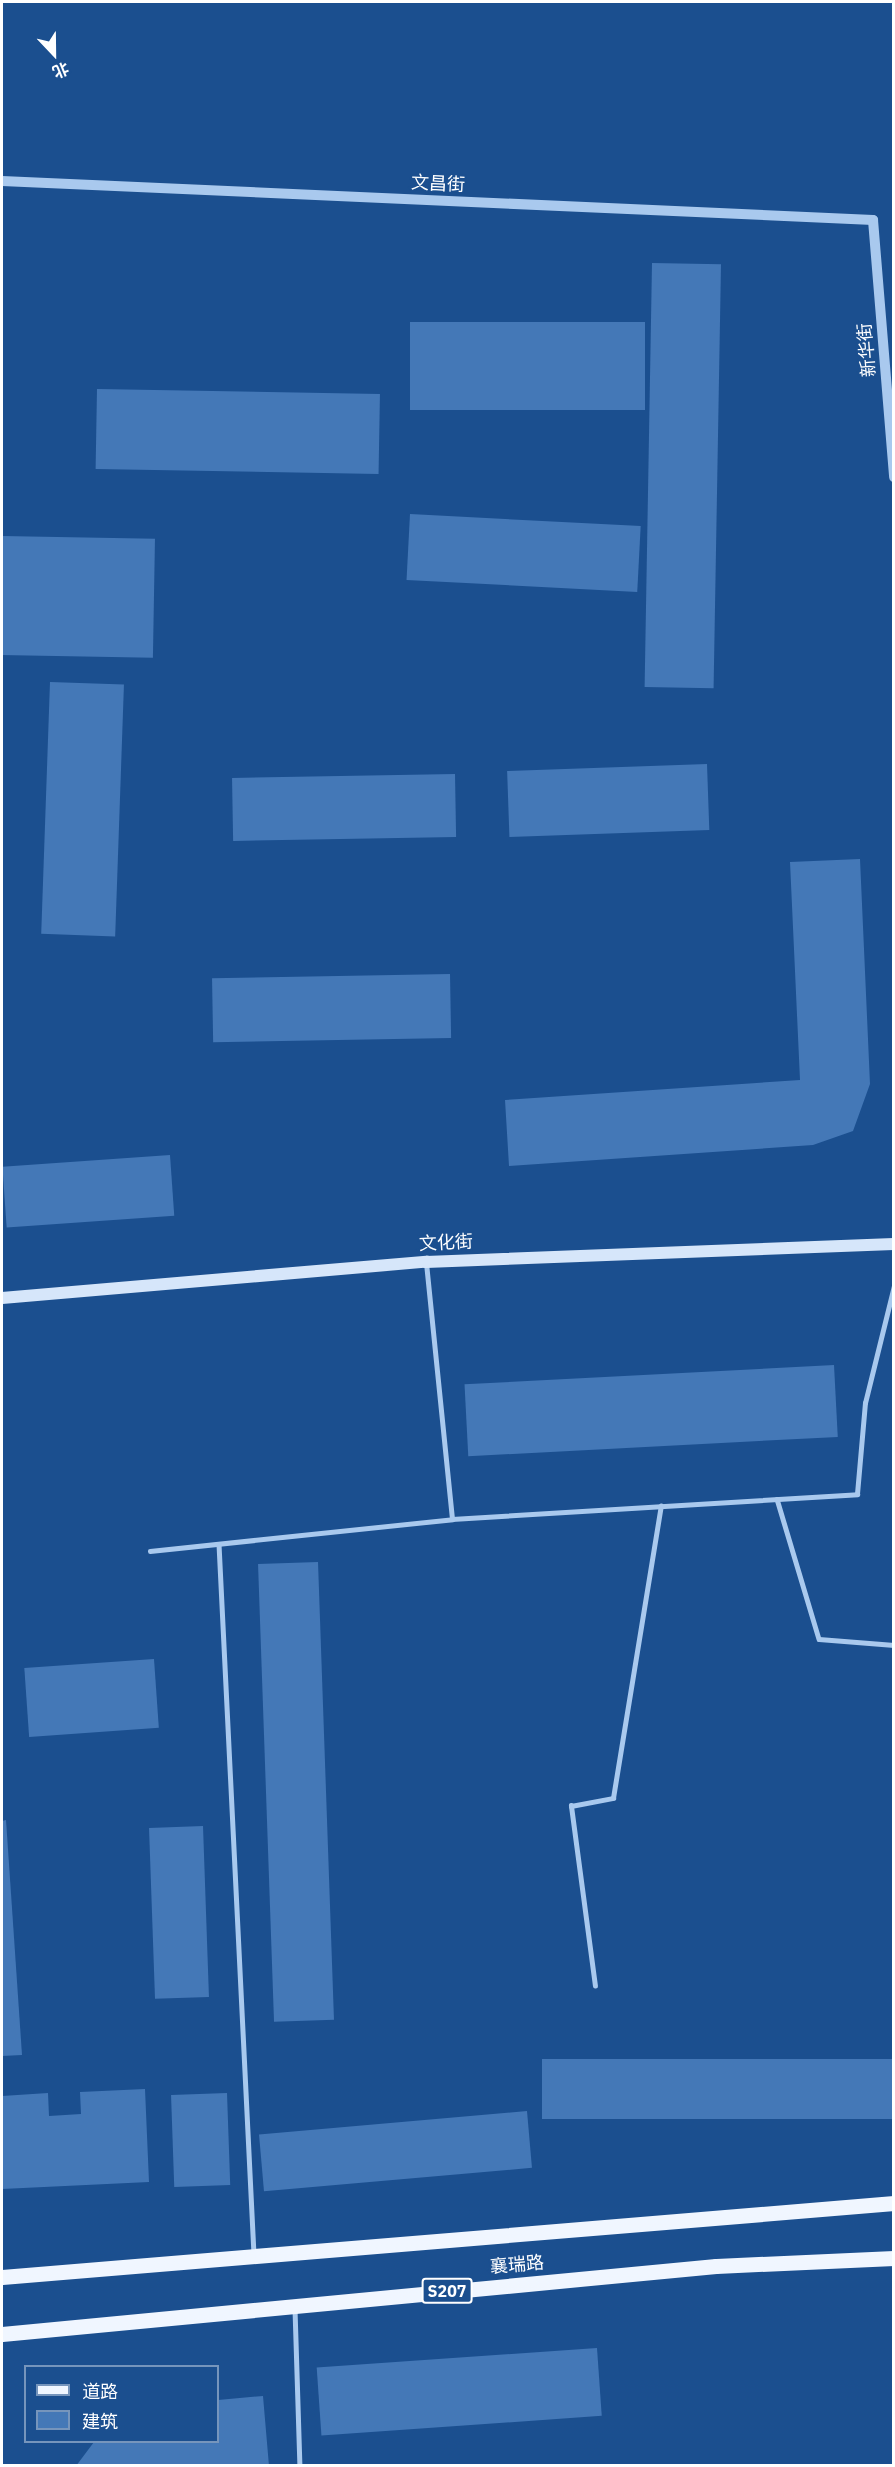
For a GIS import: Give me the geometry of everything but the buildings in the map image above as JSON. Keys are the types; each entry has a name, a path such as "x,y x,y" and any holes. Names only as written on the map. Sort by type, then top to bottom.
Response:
{"main road":[{"name":"文化街","path":"2,1298 426,1262 894,1244"},
{"name":"襄瑞路","path":"2,2277 254,2259 894,2203"},
{"name":"襄瑞路","path":"2,2334 716,2266 894,2258"}],"street":[{"name":"文昌街","path":"2,181 873,220"},
{"name":"新华街","path":"873,220 894,477"}],"lane":[{"path":"426,1262 452,1519"},
{"path":"150,1551 452,1519 857,1494 865,1403 894,1286"},
{"path":"777,1499 819,1639 894,1645"},
{"path":"595,1986 572,1806 613,1798 661,1506"},
{"path":"219,1544 254,2259"},
{"path":"295,2306 300,2466"}]}
